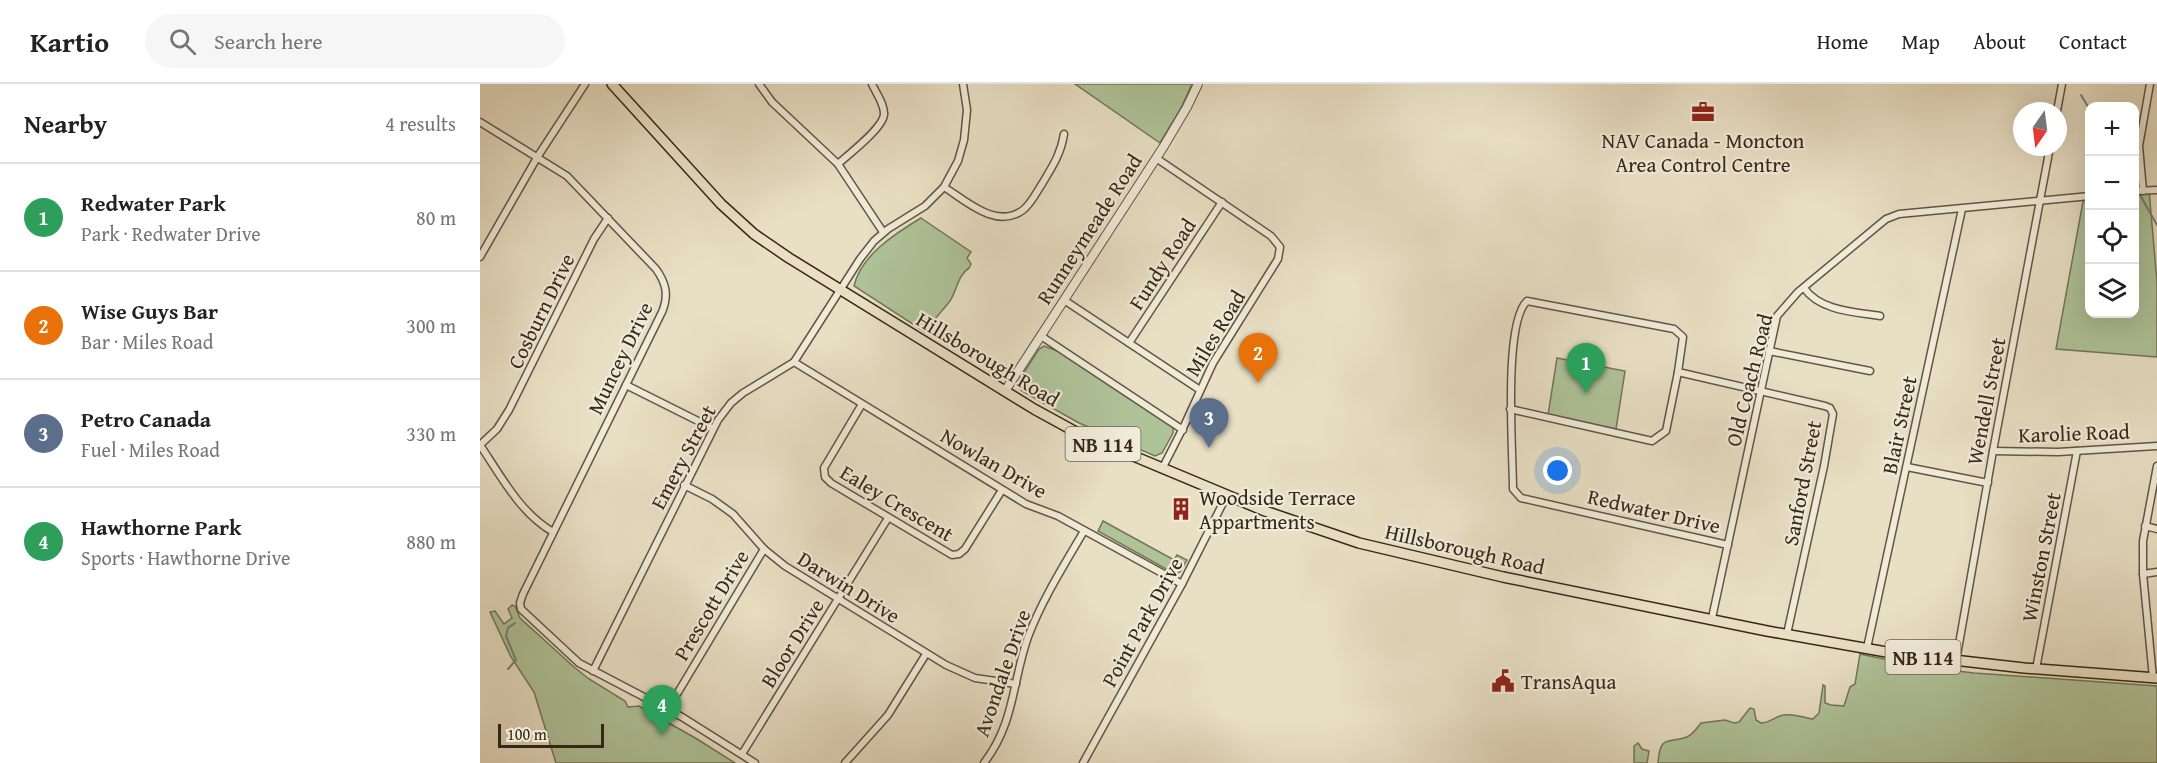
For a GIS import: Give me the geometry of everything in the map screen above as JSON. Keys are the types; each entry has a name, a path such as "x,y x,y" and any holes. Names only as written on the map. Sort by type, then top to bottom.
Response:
{"main road":[{"name":"Hillsborough Road","path":"612,84 742,224 783,254 1005,391 1076,432 1304,525 1359,543 1503,577 1892,653 1956,662 2155,678"}],"street":[{"path":"480,257 538,156 585,84"},
{"path":"759,84 772,102 838,164 883,232"},
{"path":"838,164 878,127 883,119 884,111 872,84"},
{"name":"Emery Street","path":"593,671 712,428 737,398 794,362 865,252 883,232 924,206 944,186 958,161 964,140 967,110 963,84"},
{"name":"Runneymeade Road","path":"1005,391 1180,120 1198,84"},
{"path":"2059,102 2062,84"},
{"path":"2143,191 2139,146 2150,84"},
{"path":"2147,100 2157,99"},
{"name":"Muncey Drive","path":"480,122 538,156 573,181 660,274 665,285 667,296 662,312 522,594 520,603 525,615 574,659 593,671"},
{"path":"944,186 990,215 1002,217 1015,215 1024,210 1031,201 1060,155 1064,134"},
{"name":"Wendell Street","path":"1956,662 2048,156"},
{"path":"1156,158 1222,202"},
{"path":"2139,191 2157,190"},
{"name":"Old Coach Road","path":"1712,618 1777,316 1798,292 1886,219 1899,214 2085,196"},
{"name":"Miles Road","path":"1162,469 1183,430 1213,363 1280,255 1280,247 1271,236 1222,202"},
{"name":"Fundy Road","path":"1129,343 1222,202"},
{"name":"Blair Street","path":"1867,648 1962,209"},
{"name":"Cosburn Drive","path":"480,445 497,429 509,410 594,239 608,218"},
{"path":"1804,288 1832,308 1880,316"},
{"path":"1064,300 1200,390"},
{"name":"Redwater Drive","path":"1510,409 1652,441 1666,431 1678,372 1683,337 1674,328 1527,301 1522,306 1514,338 1510,409 1513,489 1521,498 1728,545"},
{"path":"1041,336 1183,430"},
{"path":"1769,351 1870,370"},
{"name":"Nowlan Drive","path":"794,362 1026,504 1058,516 1182,584"},
{"path":"1678,372 1760,392"},
{"path":"626,385 712,428"},
{"name":"Sanford Street","path":"1760,392 1825,406 1830,408 1833,414 1831,434 1787,634"},
{"name":"Ealey Crescent","path":"862,404 825,465 824,474 831,483 943,552 956,555 965,549 1002,490"},
{"path":"480,445 523,506 540,524 553,532"},
{"name":"Karolie Road","path":"1993,451 2078,451 2157,446"},
{"name":"Winston Street","path":"2036,669 2078,451"},
{"path":"2155,678 2143,574 2143,541 2157,466"},
{"path":"1907,467 1988,483"},
{"name":"Darwin Drive","path":"684,485 733,514 764,549 785,566 926,654 975,678 1016,684"},
{"name":"Point Park Drive","path":"1083,763 1182,584 1227,495"},
{"name":"Bloor Drive","path":"742,754 888,518"},
{"path":"2145,526 2157,529"},
{"name":"Avondale Drive","path":"984,763 1005,728 1022,657 1035,620 1084,531"},
{"name":"Prescott Drive","path":"668,709 764,549"},
{"path":"2143,574 2157,572"},
{"path":"845,763 888,715 926,654"},
{"path":"593,671 668,709 755,763"}],"green space":[{"path":"1075,84 1192,84 1160,143"},
{"path":"2149,190 2157,282 2157,357 2056,349 2084,196 2085,318 2139,318 2139,191"},
{"path":"921,218 971,252 967,258 971,264 969,268 960,279 950,301 925,332 854,286 864,264 872,255 891,238"},
{"path":"1044,346 1063,353 1168,423 1173,428 1173,433 1162,453 1155,456 1079,423 1022,391 1019,388 1019,380 1039,349"},
{"path":"1557,358 1625,371 1616,429 1548,415"},
{"path":"1103,521 1174,560 1177,555 1187,560 1180,572 1175,574 1098,531"},
{"path":"512,605 515,606 520,618 574,667 625,701 628,707 639,706 735,763 556,763 534,692 511,657 490,612 495,611 504,624 512,618 508,609"},
{"path":"1860,654 1917,666 1974,673 2157,686 2157,763 1658,763 1661,748 1666,742 1689,736 1701,723 1725,720 1739,722 1750,708 1754,709 1756,720 1761,723 1788,715 1813,719 1819,713 1823,685 1825,686 1825,703 1844,706 1850,687 1855,684"},
{"path":"1638,743 1642,749 1649,751 1647,763 1634,763 1634,746"}],"waterway":[{"path":"2081,95 2085,102"},
{"path":"2139,193 2157,225"},
{"path":"508,669 516,660 506,636 508,628 515,623"}],"place":[{"name":"NAV Canada - Moncton Area Control Centre","path":"1703,112"},
{"name":"Wise Guys Bar","path":"1258,383"},
{"name":"Redwater Park","path":"1586,393"},
{"name":"Petro Canada","path":"1209,448"},
{"name":"Woodside Terrace Appartments","path":"1181,509"},
{"name":"TransAqua","path":"1503,681"},
{"name":"Hawthorne Park","path":"662,735"}]}
